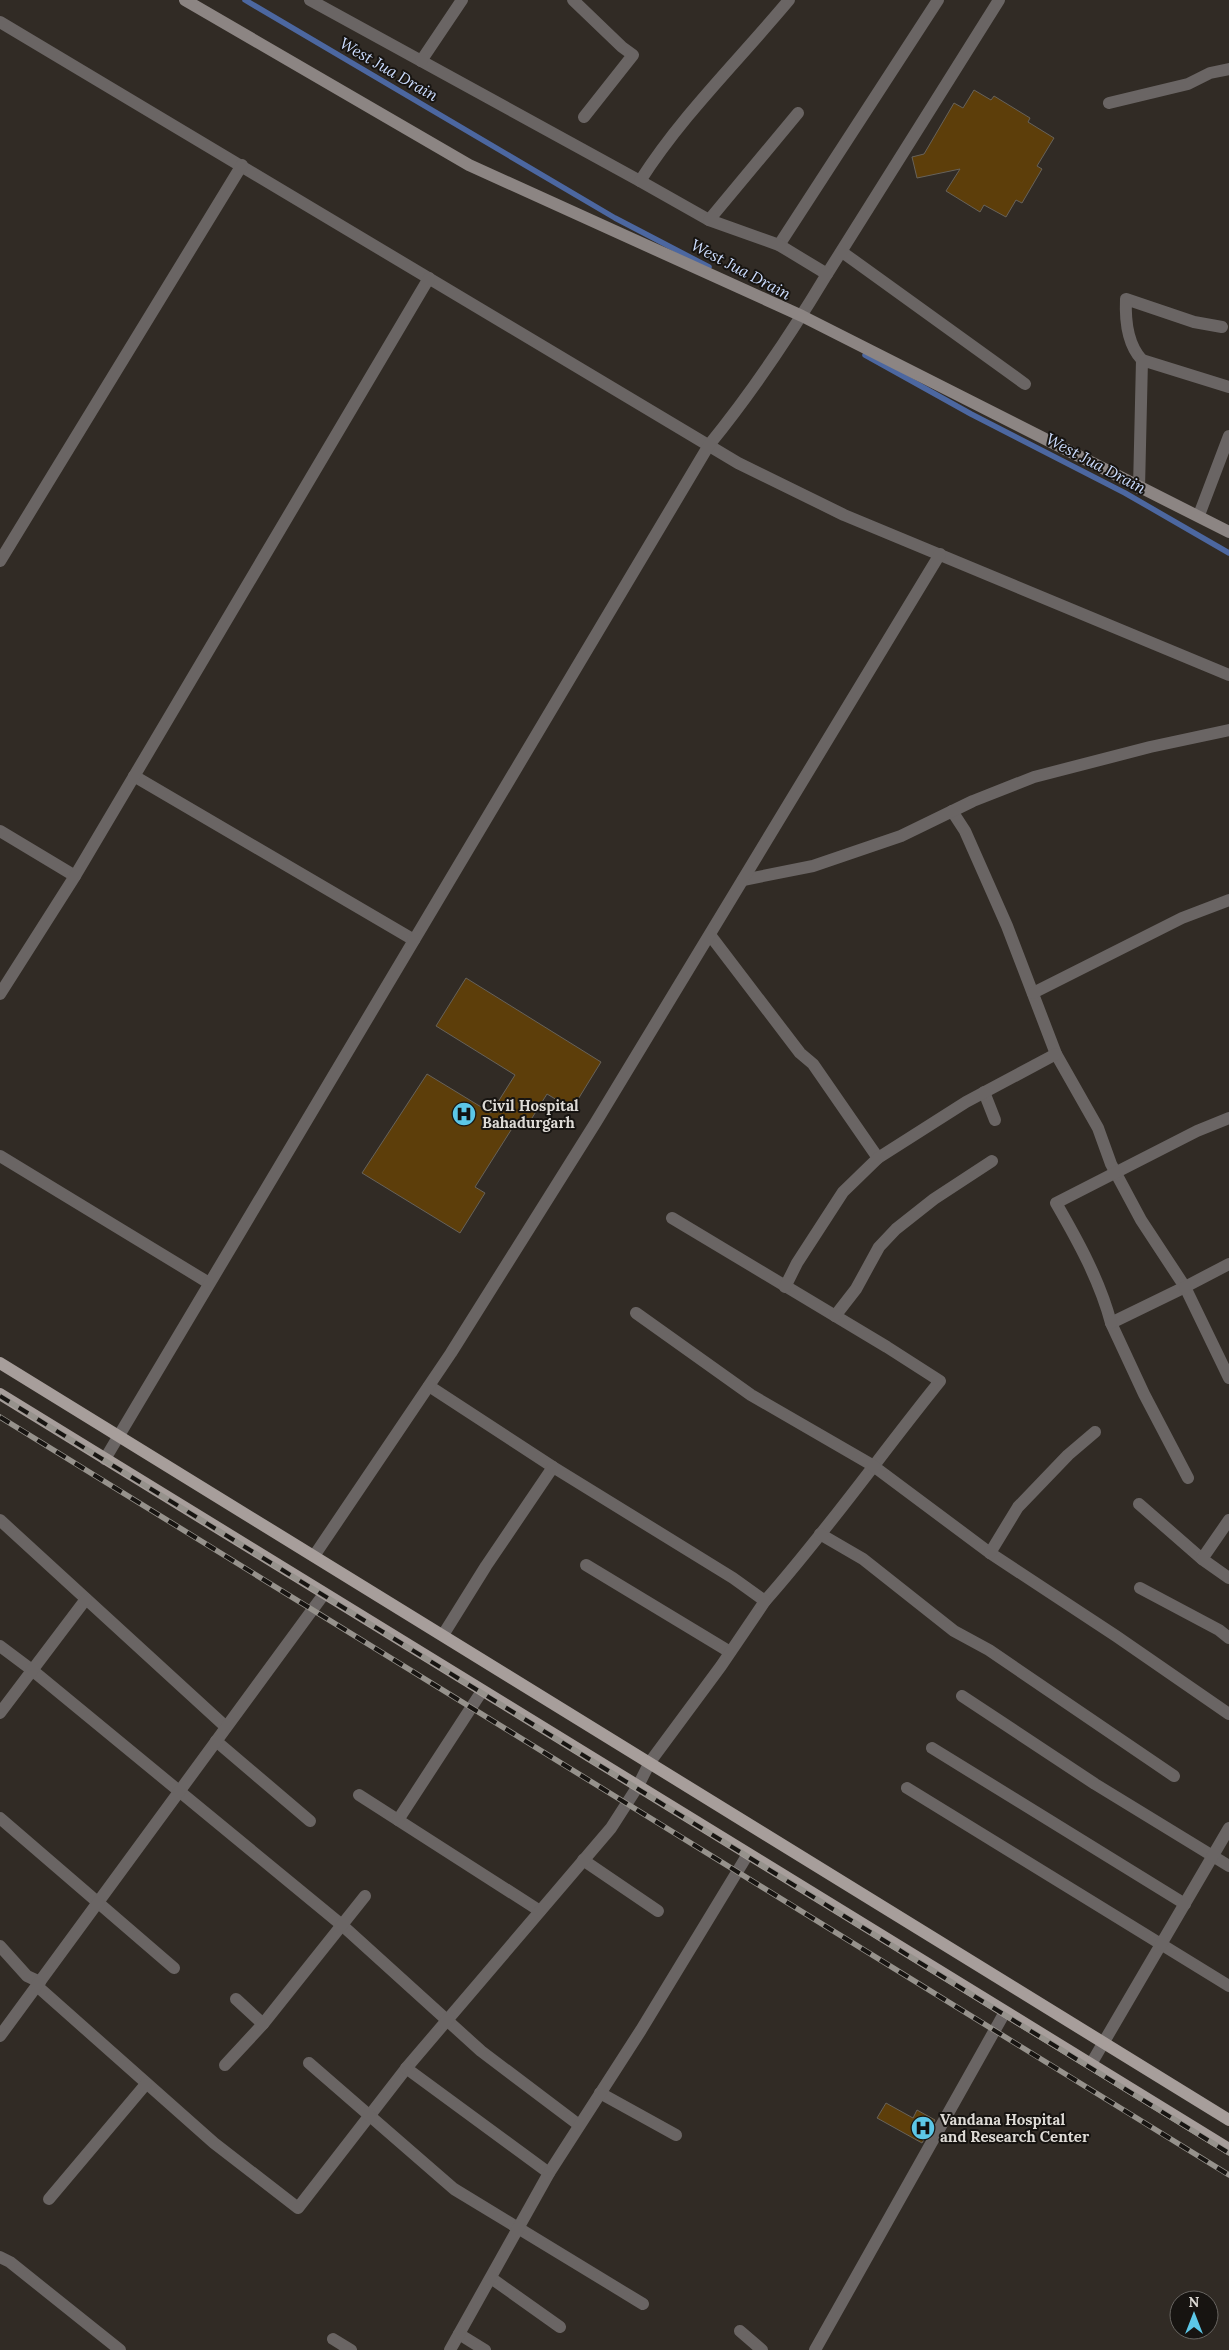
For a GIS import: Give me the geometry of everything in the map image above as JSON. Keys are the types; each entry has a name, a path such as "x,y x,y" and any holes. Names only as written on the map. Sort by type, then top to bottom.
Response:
{"main road":[{"path":"185,0 468,165 802,316 1139,488 1199,515 1229,532"},
{"path":"0,1363 1229,2120"},
{"path":"0,1394 1229,2149"}],"street":[{"path":"310,0 709,220 779,245 827,274"},
{"path":"421,61 462,0"},
{"path":"573,0 622,47 633,55 584,117"},
{"path":"640,181 656,157 697,105 789,0"},
{"path":"779,245 938,0"},
{"path":"106,1459 709,445 746,398 802,316 999,0"},
{"path":"0,22 738,463 844,515 1229,675"},
{"path":"1109,103 1188,84 1210,73 1229,69"},
{"path":"709,220 798,113"},
{"path":"0,561 242,165"},
{"path":"842,252 1025,384"},
{"path":"0,994 75,876 429,278"},
{"path":"1222,327 1194,322 1126,299 1125,314 1133,351 1142,360 1229,387"},
{"path":"1139,488 1142,360"},
{"path":"1199,515 1229,436"},
{"path":"314,1556 429,1386 586,1139 940,554"},
{"path":"743,880 813,866 900,836 952,811 1034,776 1150,747 1229,730"},
{"path":"134,776 414,940"},
{"path":"952,811 965,831 990,888 1056,1054 1098,1128 1115,1172 1142,1220 1185,1287 1229,1378"},
{"path":"0,831 75,876"},
{"path":"1033,993 1182,918 1229,900"},
{"path":"710,935 800,1053 813,1064 878,1158"},
{"path":"785,1287 797,1263 829,1217 843,1192 878,1158 984,1092 1056,1054"},
{"path":"984,1092 995,1120"},
{"path":"1188,1478 1144,1394 1111,1323 1106,1304 1091,1270 1056,1203 1115,1172 1229,1118"},
{"path":"0,1156 209,1283"},
{"path":"835,1316 856,1289 879,1247 896,1229 934,1199 992,1161"},
{"path":"0,1946 27,1976 146,2084 214,2143 298,2208 406,2068 610,1828 638,1786 650,1762 765,1601 806,1555 872,1465 940,1382 785,1287 752,1264 672,1218"},
{"path":"1111,1323 1229,1264"},
{"path":"636,1313 751,1395 872,1465 990,1553 1229,1714"},
{"path":"429,1386 553,1467 733,1578 765,1601"},
{"path":"990,1553 1018,1507 1068,1455 1095,1432"},
{"path":"443,1635 486,1566 553,1467"},
{"path":"1139,1504 1202,1559 1229,1578"},
{"path":"0,1520 226,1727"},
{"path":"1202,1559 1229,1520"},
{"path":"820,1534 863,1559 954,1631 989,1650 1174,1776"},
{"path":"586,1565 730,1652"},
{"path":"1140,1588 1219,1630 1229,1638"},
{"path":"0,2036 324,1594"},
{"path":"0,1713 86,1598"},
{"path":"0,1646 32,1670 343,1926 446,2022 481,2051 579,2125"},
{"path":"398,1820 482,1691"},
{"path":"962,1696 1095,1784 1229,1866"},
{"path":"216,1741 310,1821"},
{"path":"932,1748 1185,1904"},
{"path":"906,1788 1229,1986"},
{"path":"359,1795 540,1911"},
{"path":"0,1818 174,1968"},
{"path":"1091,2064 1229,1828"},
{"path":"450,2350 520,2228 549,2173 661,1999 748,1854"},
{"path":"583,1860 658,1911"},
{"path":"225,2065 263,2024 365,1896"},
{"path":"236,1999 263,2024"},
{"path":"815,2350 1006,2012"},
{"path":"308,2063 454,2189 643,2304"},
{"path":"406,2068 549,2173"},
{"path":"49,2199 146,2084"},
{"path":"600,2093 676,2135"},
{"path":"0,2257 10,2262 120,2350"},
{"path":"491,2278 560,2327"},
{"path":"740,2331 762,2350"},
{"path":"459,2334 485,2350"},
{"path":"333,2339 351,2350"}],"building":[{"path":"974,90 991,100 994,96 1030,118 1028,122 1054,138 1037,166 1042,169 1022,203 1016,200 1006,217 984,205 980,212 946,191 960,169 917,178 912,157 924,154 954,103 963,108"},
{"path":"466,978 601,1062 572,1109 547,1094 527,1126 518,1119 475,1187 485,1193 460,1233 362,1173 427,1074 491,1113 515,1075 436,1026"},
{"path":"886,2103 913,2118 917,2110 935,2120 922,2143 877,2118"}],"waterway":[{"name":"West Jua Drain","path":"245,0 615,218 709,267"},
{"name":"West Jua Drain","path":"865,355 971,414 1125,493 1229,553"}],"railway":[{"path":"0,1396 1229,2153"},
{"path":"0,1417 1229,2175"}],"place":[{"name":"Civil Hospital Bahadurgarh","path":"464,1114"},
{"name":"Vandana Hospital and Research Center","path":"923,2128"}]}
